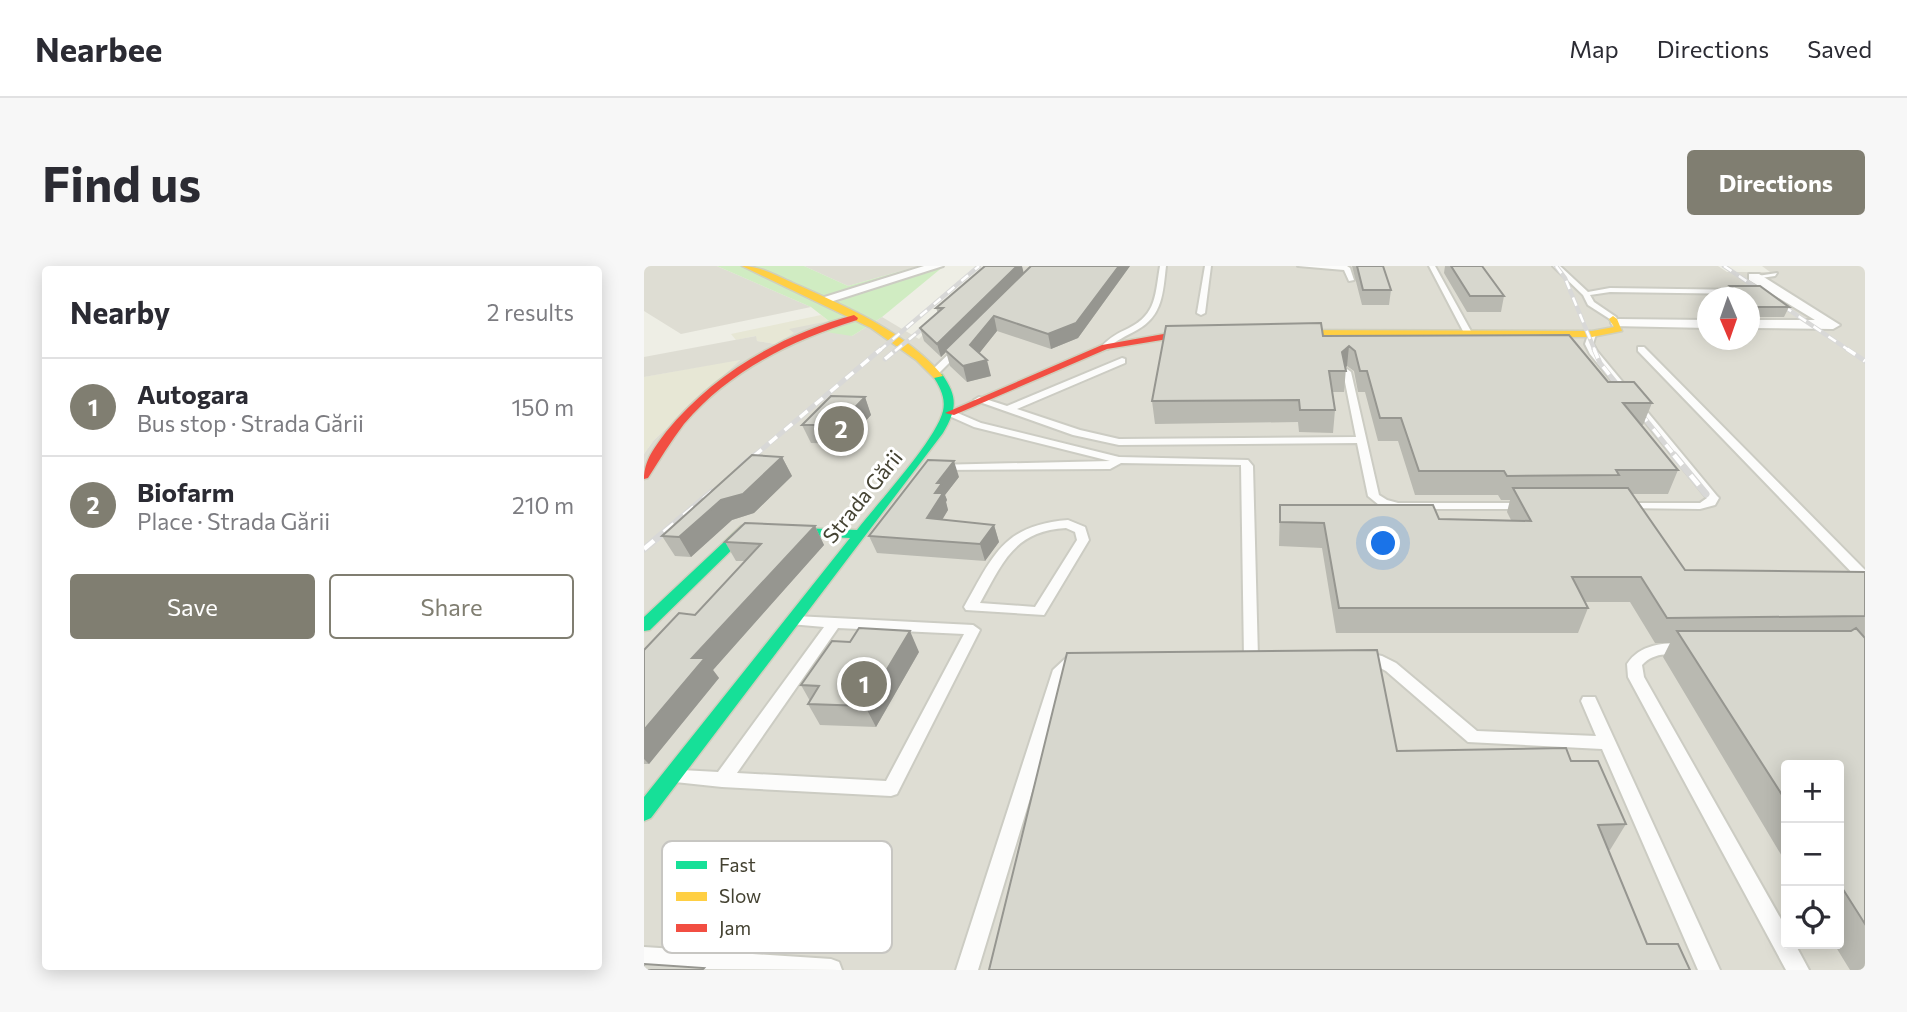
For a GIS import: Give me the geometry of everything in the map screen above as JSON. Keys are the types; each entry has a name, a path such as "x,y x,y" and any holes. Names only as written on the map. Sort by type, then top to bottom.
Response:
{"street":[{"path":"746,266 822,300 935,372 948,393 950,414 1105,347 1204,332 1591,339 1615,331 1620,327 1615,321"},
{"path":"822,300 937,266"},
{"path":"1754,277 1833,325 1760,324"},
{"path":"644,475 654,451 673,429 754,362 796,337 854,318"},
{"path":"1615,321 1697,324"},
{"name":"Strada Gării","path":"644,813 790,621 914,466 950,414"},
{"path":"644,626 746,529 860,534"}],"lane":[{"path":"1105,347 1114,337 1147,320 1152,314 1156,308 1163,266"},
{"path":"1201,313 1208,266"},
{"path":"1301,266 1347,268 1351,280"},
{"path":"1432,266 1469,338"},
{"path":"1556,266 1586,294 1591,303 1615,321"},
{"path":"1754,277 1775,274"},
{"path":"1586,294 1610,290 1697,291"},
{"path":"1591,339 1713,498 1711,503 1700,506 1604,506"},
{"path":"935,372 963,345"},
{"path":"1641,349 1865,578"},
{"path":"1007,410 1122,361"},
{"path":"1347,372 1374,496 1383,503 1398,506 1535,506"},
{"path":"979,400 1077,433 1119,442 1362,440"},
{"path":"950,414 978,425 1119,460 1237,460 1247,463 1250,658"},
{"path":"914,466 1110,466 1119,460"},
{"path":"1068,524 1081,530 1083,540 1078,552 1039,612 985,608 971,607 1015,538 1042,525 1068,524"},
{"path":"671,776 891,789 985,608"},
{"path":"790,621 973,630"},
{"path":"722,779 834,623"},
{"path":"1697,648 1651,650 1640,656 1634,664 1636,677 1798,970"},
{"path":"1343,657 1369,657 1386,662 1459,729 1474,737 1608,743"},
{"path":"967,970 1061,670 1072,661 1099,661"},
{"path":"1589,701 1709,970"},
{"path":"644,958 831,970"}],"shaded area":[{"path":"644,266 717,266 811,307 681,334 644,311"},
{"path":"804,266 919,266 848,286"},
{"path":"988,266 1718,266 1727,272 1770,272 1762,266 1865,266 1865,970 644,970 644,454 654,440 740,360 644,377 644,357 756,336 757,341 775,344 794,333 789,329 829,321 852,336 882,317 919,339"},
{"path":"821,315 829,321 775,344 757,341 755,336 736,340 731,334"},
{"path":"741,359 654,440 644,454 644,377"}],"green space":[{"path":"717,266 804,266 848,286 919,266 944,266 882,317 852,336 826,332 829,321 811,307"}],"building":[{"path":"985,266 1017,266 937,344 920,328 943,308 936,308"},
{"path":"1031,266 1119,266 1076,323 1048,334 994,316 970,345 987,360 963,366 945,350"},
{"path":"1357,266 1383,266 1391,290 1363,290"},
{"path":"1451,266 1482,266 1504,296 1470,296"},
{"path":"1760,286 1789,307 1760,307 1760,287 1731,287"},
{"path":"1321,323 1323,336 1569,335 1608,382 1634,382 1652,403 1623,403 1678,470 1616,470 1619,475 1507,476 1504,471 1419,471 1401,418 1380,418 1367,371 1360,371 1355,351 1349,346 1342,352 1346,371 1329,371 1335,410 1300,410 1299,400 1152,401 1166,326"},
{"path":"831,396 865,397 838,425 802,425"},
{"path":"752,455 782,457 743,494 721,500 679,537 662,536"},
{"path":"928,460 954,461 937,483 942,483 935,493 943,493 927,518 994,525 980,544 869,536"},
{"path":"1513,488 1628,488 1685,570 1865,572 1865,616 1667,618 1641,577 1572,577 1588,608 1339,608 1324,523 1280,522 1280,505 1433,505 1439,519 1531,521"},
{"path":"745,523 815,526 692,658 705,658 644,730 644,650 679,613 695,615 761,544 725,542"},
{"path":"859,628 910,631 865,706 808,704 819,686 801,685 832,641 850,642"},
{"path":"1856,628 1865,638 1865,924 1844,891 1844,760 1781,760 1781,793 1677,631 1851,631"},
{"path":"1377,650 1397,751 1566,748 1571,761 1598,761 1626,824 1598,825 1647,944 1678,944 1690,970 989,970 1067,653"},
{"path":"644,964 704,968 644,970"}],"railway":[{"path":"879,351 979,266"},
{"path":"1556,266 1565,278 1595,351"},
{"path":"1724,266 1850,351"},
{"path":"895,351 934,319"},
{"path":"754,456 881,349"},
{"path":"885,359 897,349"},
{"path":"1594,349 1600,363 1675,456"},
{"path":"1850,351 1865,361"},
{"path":"741,467 756,455"},
{"path":"1674,455 1706,494"},
{"path":"644,549 712,492"}],"traffic: fast":[{"path":"644,812 938,433 948,411 949,400 946,388 938,376"},
{"path":"644,626 746,529 860,534"}],"traffic: slow":[{"path":"746,266 822,299 874,326 920,358 938,376"},
{"path":"1256,333 1592,334 1619,329 1613,319"}],"traffic: jam":[{"path":"644,475 661,446 682,420 732,375 791,341 854,318"},
{"path":"950,413 1105,347 1186,333 1256,333"}],"place":[{"name":"Biofarm","path":"841,429"},
{"name":"Autogara","path":"864,684"}]}
